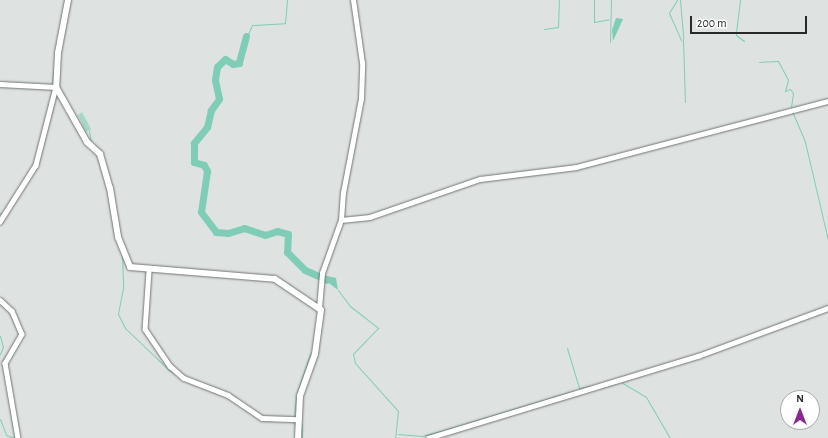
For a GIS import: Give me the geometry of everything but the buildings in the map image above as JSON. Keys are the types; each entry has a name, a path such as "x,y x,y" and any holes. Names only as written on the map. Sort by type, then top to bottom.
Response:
{"main road":[{"path":"68,0 58,53 56,86 87,142 100,154 127,263 134,269 149,271 275,279 319,308 322,320 300,396 297,419 298,438"}],"street":[{"path":"319,308 322,273 341,220 343,193 362,99 362,63 354,0"},
{"path":"0,84 56,86 36,165 0,222"},
{"path":"341,220 370,217 480,179 576,167 828,101"},
{"path":"149,271 146,329 170,366 184,378 228,395 262,418 297,419"},
{"path":"0,300 12,310 22,334 5,363 18,438"},
{"path":"428,438 698,356 828,308"}],"shaded area":[{"path":"616,18 623,19 613,41 612,30"},
{"path":"82,112 91,129 86,132 78,115"},
{"path":"327,276 336,278 338,290 330,284"}],"waterway":[{"path":"64,5 65,0"},
{"path":"248,34 252,25 285,23 287,0"},
{"path":"544,29 558,27 559,0"},
{"path":"594,0 594,22 609,19"},
{"path":"610,42 611,0"},
{"path":"677,0 669,13 681,40"},
{"path":"680,0 683,38"},
{"path":"740,0 736,35 744,41"},
{"path":"246,36 239,63 233,64 225,59 217,67 215,80 219,99 211,110 207,127 194,143 194,162 204,165 207,171 201,212 216,232 228,233 244,228 265,235 277,231 288,234 287,252 305,270 327,280"},
{"path":"683,39 685,102"},
{"path":"52,84 55,60"},
{"path":"759,62 778,61 788,80 785,91 790,89 793,93 791,108"},
{"path":"51,100 52,90"},
{"path":"792,111 805,142 828,240"},
{"path":"89,130 91,142"},
{"path":"32,167 35,159"},
{"path":"112,221 114,234"},
{"path":"122,254 123,288 118,314 125,328 170,371 193,384"},
{"path":"338,290 350,306 378,328 353,354 355,363 398,411 395,438"},
{"path":"0,336 3,347 0,354"},
{"path":"567,348 579,388 596,385"},
{"path":"294,416 296,396 310,354"},
{"path":"601,388 621,382 646,397 670,438"},
{"path":"398,434 422,436 573,391"},
{"path":"213,392 223,395"},
{"path":"254,415 261,420 275,421"},
{"path":"0,419 6,435 16,438"},
{"path":"302,424 302,438"}]}
